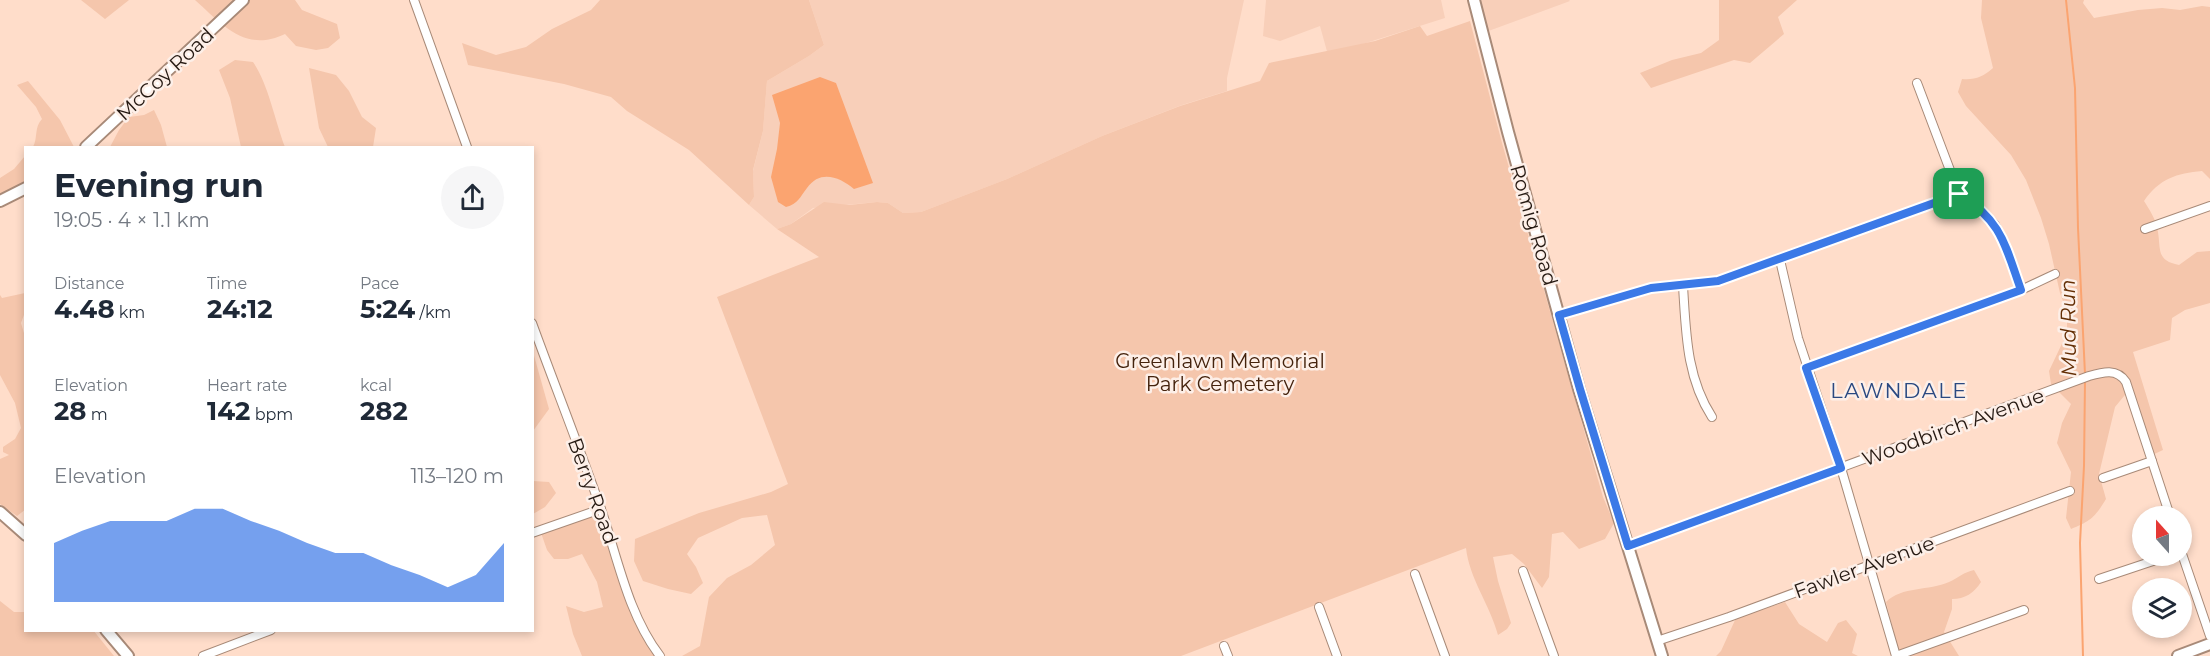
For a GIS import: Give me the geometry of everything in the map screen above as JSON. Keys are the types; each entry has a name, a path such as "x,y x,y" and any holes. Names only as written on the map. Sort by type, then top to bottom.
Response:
{"street":[{"name":"McCoy Road","path":"87,146 243,0"},
{"path":"414,0 467,146"},
{"name":"Romig Road","path":"1474,0 1508,132 1580,389 1662,656"},
{"path":"1917,83 1959,194 1979,208 1995,225 2021,290"},
{"path":"0,201 24,189"},
{"path":"1559,315 1651,288 1718,281 1959,194"},
{"path":"2145,230 2210,206"},
{"path":"1780,260 1797,338 1841,468 1896,656 2024,610"},
{"path":"1806,368 2021,290 2055,274"},
{"path":"1683,286 1688,352 1694,379 1712,417"},
{"name":"Berry Road","path":"534,328 642,625 660,656"},
{"name":"Woodbirch Avenue","path":"1628,546 2089,376 2109,372 2120,375 2126,382 2152,461"},
{"path":"2103,478 2152,461 2167,506"},
{"name":"Fawler Avenue","path":"1657,641 1729,617 2070,491"},
{"path":"534,532 601,509"},
{"path":"0,512 24,533"},
{"path":"2099,579 2138,566"},
{"path":"2186,566 2210,636"},
{"path":"1523,571 1554,656"},
{"path":"1415,574 1445,656"},
{"path":"1319,607 1337,656"},
{"path":"108,632 128,656"},
{"path":"203,656 266,632"},
{"path":"2178,656 2210,644"},
{"path":"1224,646 1228,656"}],"shaded area":[{"path":"809,0 1244,0 1227,78 1227,91 1182,105 1102,136 1007,179 921,212 903,213 888,203 877,202 813,208 791,224 777,229 749,205 754,197 753,171 763,131 767,81 824,45"},
{"path":"1266,0 1441,0 1445,18 1328,55 1320,26 1280,41 1263,36"},
{"path":"1474,0 1569,0 1570,1 1483,33"},
{"path":"820,77 836,83 873,183 854,189 836,178 818,178 796,202 786,207 778,202 771,177 780,123 772,95"}],"green space":[{"path":"81,0 129,0 105,19"},
{"path":"195,0 295,0 302,10 337,24 340,38 328,48 316,50 296,46 285,34 271,39 246,38 225,27"},
{"path":"600,0 809,0 824,45 767,81 763,131 753,170 754,197 749,205 689,150 627,111 611,97 564,84 468,65 462,43 496,55 526,47 552,29 591,10"},
{"path":"1719,0 1797,0 1778,17 1784,34 1750,63 1734,60 1651,88 1640,73 1672,60 1701,53 1719,40"},
{"path":"1982,0 2084,0 2083,3 2094,18 2138,10 2210,7 2210,179 2202,171 2169,178 2156,187 2144,201 2156,224 2160,252 2166,260 2179,265 2197,252 2210,251 2210,303 2185,310 2172,318 2170,340 2133,352 2163,450 2150,456 2129,390 2115,407 2099,474 2106,499 2092,518 2071,529 2066,518 2071,472 2057,443 2062,423 2071,404 2051,384 2049,371 2067,333 2067,312 2041,218 2026,180 2011,155 1966,106 1958,92 1962,79 1979,77 1993,68 1981,18"},
{"name":"Greenlawn Memorial Park Cemetery","path":"1470,21 1502,143 1603,497 1614,523 1605,539 1579,549 1563,532 1552,534 1549,577 1542,588 1524,564 1512,554 1493,557 1511,623 1507,629 1498,635 1475,581 1466,548 1181,656 682,656 700,646 709,597 727,578 751,565 775,545 767,515 742,518 698,538 687,554 703,583 691,594 643,581 634,561 635,539 699,513 771,492 788,484 717,297 819,257 777,229 791,224 824,202 849,205 888,203 903,213 921,212 1007,179 1102,136 1180,106 1260,81 1269,63 1375,41 1420,26 1427,36"},
{"path":"235,60 253,62 267,91 285,146 241,146 230,98 219,70"},
{"path":"309,68 336,75 349,91 362,117 376,128 373,146 328,146 319,128"},
{"path":"28,81 60,120 73,146 33,146 38,125 42,119 36,107 17,85"},
{"path":"154,110 167,146 111,146 129,117 144,115"},
{"path":"24,157 24,189 0,201 0,178 14,169"},
{"path":"24,293 24,315 21,323 24,333 24,511 17,516 0,504 0,459 9,455 3,452 3,447 15,439 21,428 15,403 0,375 0,295 2,298"},
{"path":"534,356 549,409 534,430"},
{"path":"534,481 549,482 556,493 545,507 534,513"},
{"path":"601,509 632,602 660,656 582,656 573,634 566,606 584,612 603,607 597,582 582,554 568,559 554,559 547,550 540,530"},
{"path":"1974,570 1981,582 1969,595 1952,599 1952,609 1944,632 1959,656 1900,656 1886,602 1900,593 1941,585"},
{"path":"0,601 14,612 24,612 24,632 95,632 114,656 0,656"},
{"path":"1785,602 1799,624 1827,642 1838,623 1846,620 1857,634 1852,653 1858,656 1716,656 1721,651 1736,618"}],"waterway":[{"name":"Mud Run","path":"2066,0 2075,88 2078,228 2085,374"},
{"name":"Mud Run","path":"2083,656 2080,543 2085,380"}],"district":[{"name":"LAWNDALE","path":"1899,390"}],"route":[{"path":"1959,194 1979,208 1995,225 2003,240 2021,290 1806,368 1841,468 1628,546 1559,315 1651,288 1718,281 1959,194"}]}
